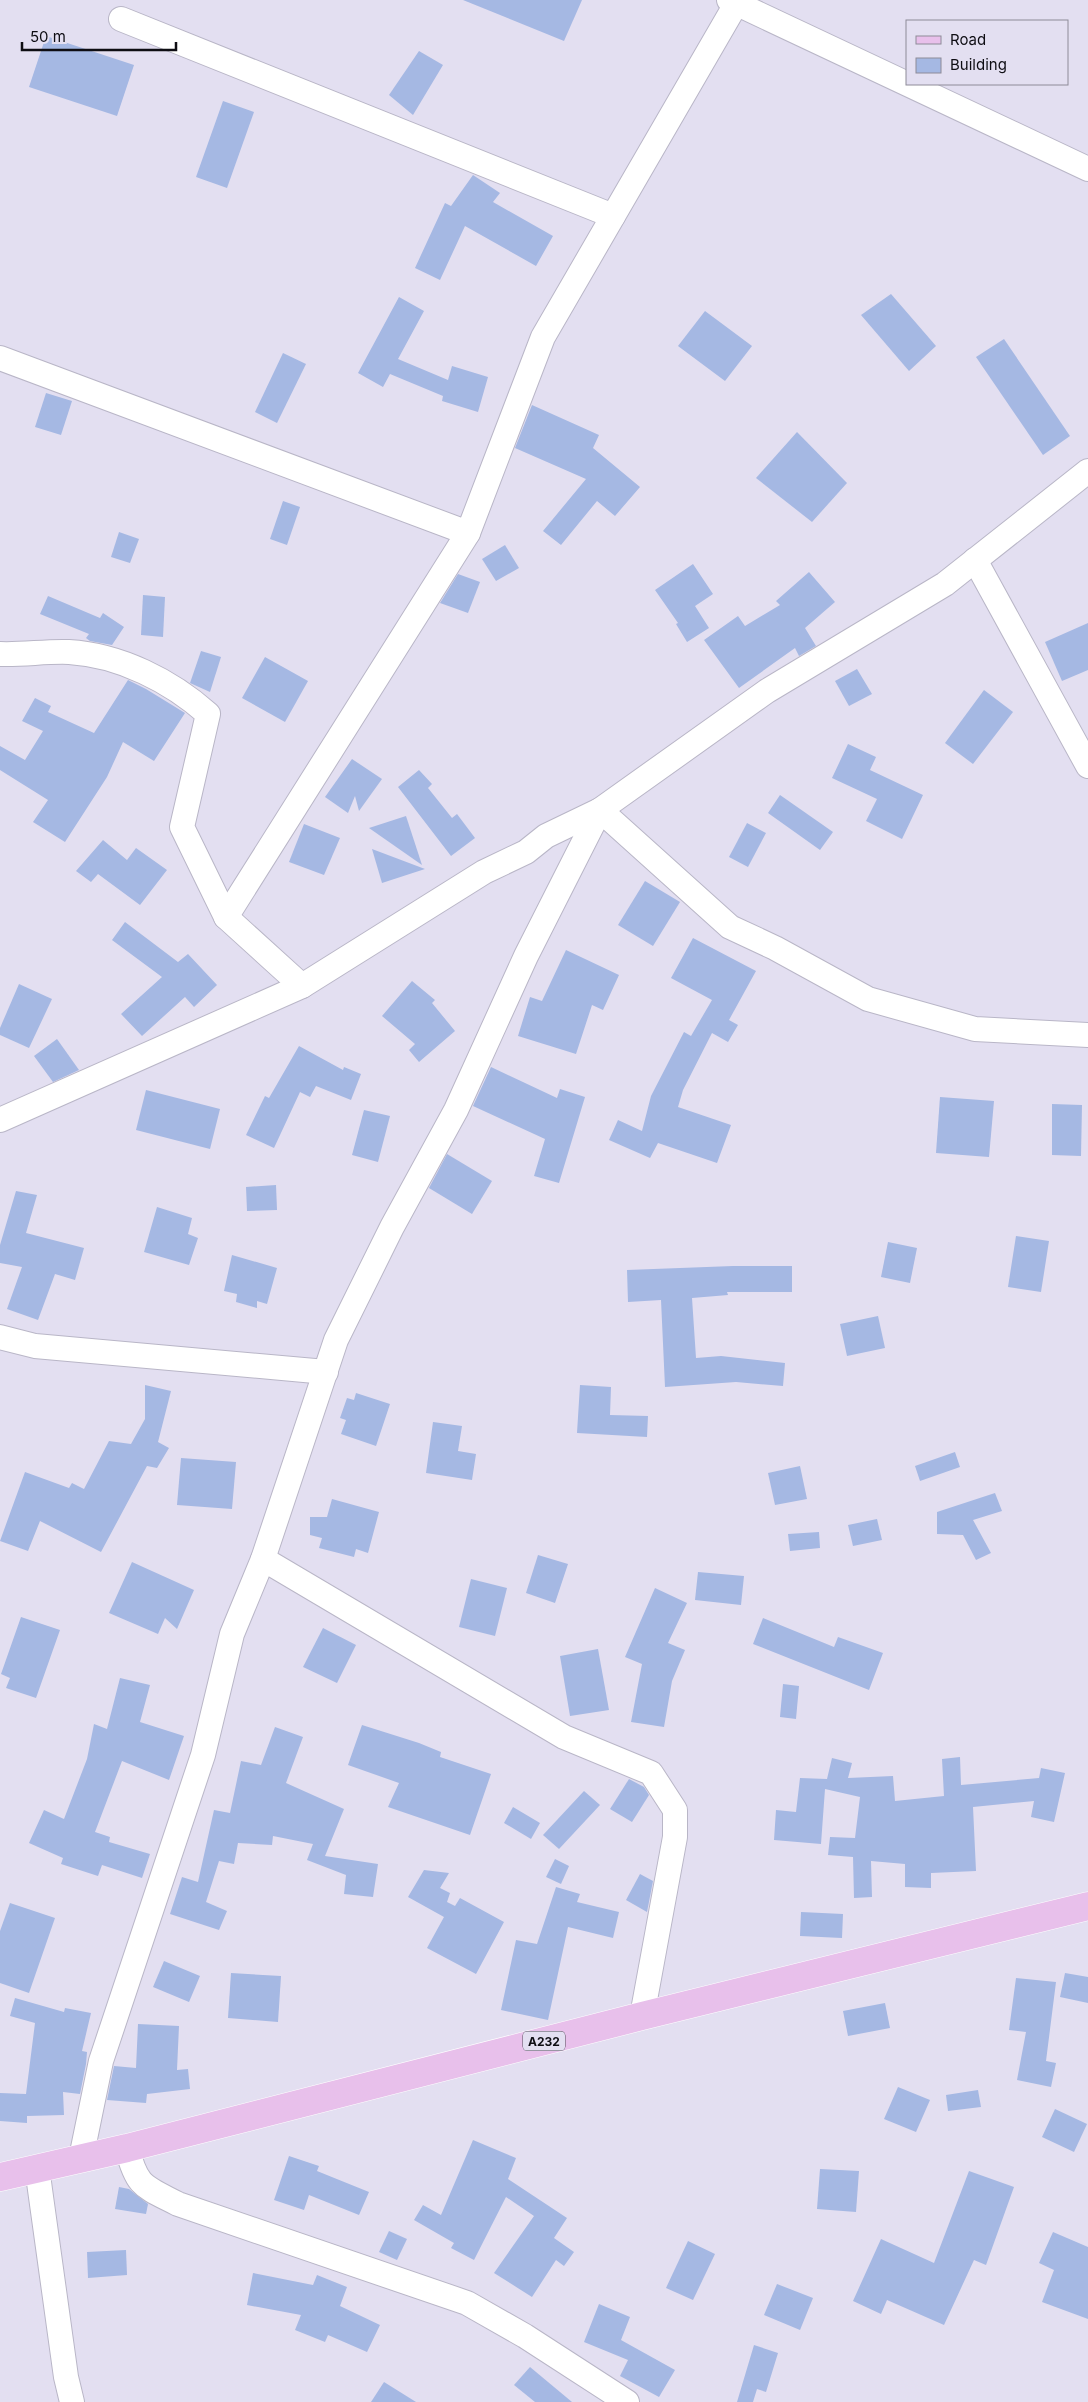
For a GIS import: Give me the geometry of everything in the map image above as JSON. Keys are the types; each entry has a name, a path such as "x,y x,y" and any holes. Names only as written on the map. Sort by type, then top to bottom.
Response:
{"main road":[{"name":"A232","path":"0,2177 127,2148 642,2016 1088,1906"}],"street":[{"path":"226,918 468,534 543,337 733,2 906,83"},
{"path":"122,18 613,216"},
{"path":"909,85 1088,169"},
{"path":"0,358 468,534"},
{"path":"0,1120 302,986 484,872 526,852 546,836 600,810 767,691 945,584 1083,481"},
{"path":"976,560 1088,766"},
{"path":"0,654 22,655 70,652 126,662 191,699 208,714 182,827 226,918 302,986"},
{"path":"600,810 730,927 775,948 868,1000 976,1029 1088,1035"},
{"path":"82,2158 101,2061 203,1755 232,1634 263,1559 336,1340 392,1227 456,1110 526,956 600,810"},
{"path":"0,1337 35,1346 326,1372"},
{"path":"263,1559 564,1737 652,1773 675,1810 674,1837 642,2016"},
{"path":"127,2148 133,2172 145,2187 187,2207 467,2303 525,2336 627,2402"},
{"path":"37,2168 66,2377 72,2402"}],"building":[{"path":"463,0 582,0 564,41"},
{"path":"46,36 134,65 117,116 29,87"},
{"path":"419,51 443,65 413,115 389,95"},
{"path":"223,101 254,112 227,188 196,177"},
{"path":"473,175 500,193 493,202 553,236 536,266 465,226 440,280 415,268 445,203 451,206"},
{"path":"891,294 936,346 909,371 861,315"},
{"path":"399,297 424,311 398,359 448,380 452,366 488,377 478,412 442,401 443,396 390,374 383,387 358,373"},
{"path":"705,311 752,346 725,381 678,346"},
{"path":"1004,339 1070,436 1043,455 976,357"},
{"path":"283,353 306,364 277,423 255,412"},
{"path":"46,393 72,401 61,435 35,427"},
{"path":"532,405 599,435 593,448 640,487 615,516 597,501 561,545 543,531 586,479 515,448"},
{"path":"797,432 847,483 812,522 756,478"},
{"path":"283,501 300,507 287,545 270,539"},
{"path":"119,532 139,539 130,563 111,557"},
{"path":"505,545 519,568 496,581 482,559"},
{"path":"693,564 713,594 695,606 709,628 687,642 676,624 678,623 655,590"},
{"path":"809,572 835,602 805,628 816,646 799,656 795,648 739,688 704,640 738,616 745,626 780,605 776,601"},
{"path":"458,574 480,582 468,613 440,603"},
{"path":"143,595 165,597 163,637 141,635"},
{"path":"48,596 100,618 103,613 124,627 112,645 90,641 86,638 89,634 40,614"},
{"path":"1088,623 1088,670 1062,681 1045,642"},
{"path":"201,651 221,657 210,692 190,683"},
{"path":"265,657 308,681 285,722 242,698"},
{"path":"857,669 872,694 849,706 835,681"},
{"path":"128,680 185,713 154,761 123,742 107,777 65,842 33,822 48,800 0,770 0,746 25,760 43,731 22,721 35,698 51,706 48,712 94,733"},
{"path":"984,690 1013,712 973,764 945,743"},
{"path":"848,744 876,757 870,770 923,795 902,839 866,821 877,799 832,778"},
{"path":"352,759 382,779 359,811 355,796 348,813 325,797"},
{"path":"419,770 432,784 428,788 452,818 457,814 475,838 451,856 398,787"},
{"path":"780,795 833,832 820,850 768,813"},
{"path":"406,816 422,865 369,828"},
{"path":"747,823 766,833 748,867 729,857"},
{"path":"304,824 340,838 324,875 289,862"},
{"path":"103,840 127,860 136,848 167,870 140,905 98,874 91,882 76,871"},
{"path":"372,849 425,869 382,883"},
{"path":"645,881 680,902 653,946 618,925"},
{"path":"125,922 178,962 188,954 217,985 194,1007 185,997 142,1036 121,1014 162,977 112,940"},
{"path":"693,938 756,971 729,1020 738,1025 728,1042 712,1033 683,1090 678,1107 731,1125 717,1163 658,1143 650,1158 609,1140 618,1120 642,1131 651,1096 684,1032 691,1036 712,1000 671,978"},
{"path":"566,950 619,975 603,1010 592,1005 576,1054 518,1036 530,997 542,1001"},
{"path":"412,981 435,1000 432,1003 455,1031 419,1062 409,1050 415,1044 382,1016"},
{"path":"19,984 52,999 29,1048 0,1035 0,1028"},
{"path":"57,1039 79,1070 53,1082 34,1056"},
{"path":"299,1046 343,1070 344,1067 361,1074 351,1100 316,1086 310,1097 300,1092 274,1148 246,1135 265,1096 269,1098"},
{"path":"491,1067 557,1098 560,1089 585,1097 559,1183 534,1176 545,1139 473,1106"},
{"path":"146,1090 220,1109 210,1149 136,1130"},
{"path":"940,1097 994,1101 989,1157 936,1153"},
{"path":"1052,1104 1082,1105 1081,1156 1052,1155"},
{"path":"364,1110 390,1116 378,1162 352,1155"},
{"path":"447,1154 492,1181 472,1214 429,1188"},
{"path":"276,1185 277,1210 247,1211 246,1187"},
{"path":"16,1191 37,1195 26,1233 84,1248 75,1280 55,1274 38,1320 7,1309 22,1267 0,1263 0,1245"},
{"path":"157,1207 192,1218 188,1234 198,1238 189,1265 144,1252"},
{"path":"1016,1236 1049,1241 1041,1292 1008,1287"},
{"path":"888,1242 917,1248 910,1283 881,1277"},
{"path":"232,1255 277,1268 267,1304 257,1301 257,1308 236,1302 237,1294 224,1291"},
{"path":"792,1266 792,1292 727,1292 728,1295 692,1298 696,1358 721,1356 785,1363 783,1386 736,1382 665,1387 661,1300 628,1302 627,1270"},
{"path":"878,1316 885,1348 847,1356 840,1324"},
{"path":"145,1385 171,1391 158,1442 169,1448 157,1468 147,1466 101,1552 40,1521 28,1551 0,1541 25,1472 69,1488 72,1483 84,1489 109,1441 131,1444 145,1419"},
{"path":"580,1385 611,1387 610,1415 648,1416 647,1437 577,1433"},
{"path":"356,1393 390,1404 376,1446 341,1434 346,1420 340,1418 347,1398 354,1400"},
{"path":"433,1422 462,1426 458,1451 476,1454 472,1480 426,1473"},
{"path":"955,1452 960,1467 920,1481 915,1466"},
{"path":"181,1458 236,1462 232,1509 177,1505"},
{"path":"800,1466 807,1499 775,1505 768,1473"},
{"path":"995,1493 1002,1511 973,1520 991,1553 976,1560 963,1535 937,1534 937,1512"},
{"path":"332,1499 379,1512 368,1553 356,1549 354,1557 319,1548 322,1538 310,1535 310,1517 327,1517"},
{"path":"877,1519 882,1540 853,1546 848,1525"},
{"path":"819,1532 820,1548 790,1551 788,1534"},
{"path":"538,1555 568,1564 555,1603 526,1593"},
{"path":"132,1562 194,1590 177,1629 165,1618 158,1634 109,1613"},
{"path":"698,1572 744,1576 741,1605 695,1600"},
{"path":"471,1579 507,1588 495,1636 459,1627"},
{"path":"655,1588 687,1603 668,1643 685,1650 672,1681 664,1727 631,1722 642,1664 625,1657"},
{"path":"21,1617 60,1630 36,1698 6,1688 10,1678 1,1674"},
{"path":"763,1618 834,1647 838,1637 883,1653 869,1690 753,1644"},
{"path":"323,1628 356,1645 337,1683 303,1667"},
{"path":"598,1649 609,1710 570,1716 560,1656"},
{"path":"120,1678 150,1685 140,1722 184,1736 169,1780 122,1761 95,1832 110,1837 109,1842 150,1854 142,1878 102,1865 98,1876 61,1864 63,1858 29,1843 44,1810 64,1819 87,1759 94,1724 107,1729"},
{"path":"783,1684 799,1686 796,1719 780,1717"},
{"path":"362,1725 419,1743 441,1752 440,1757 491,1774 470,1835 388,1807 399,1783 348,1765"},
{"path":"275,1727 303,1737 286,1783 344,1809 325,1856 378,1864 373,1897 344,1894 346,1875 307,1860 313,1844 273,1836 272,1845 238,1843 234,1864 219,1861 206,1902 227,1911 219,1930 170,1914 182,1877 198,1882 214,1810 230,1813 241,1761 261,1765"},
{"path":"960,1757 961,1785 1039,1778 1041,1768 1065,1773 1054,1822 1031,1817 1034,1801 973,1807 976,1871 931,1873 931,1888 905,1887 905,1864 871,1861 872,1897 854,1898 853,1857 828,1855 830,1837 855,1838 860,1797 825,1789 821,1844 774,1840 776,1810 796,1812 800,1778 827,1779 832,1758 852,1763 848,1778 893,1776 895,1801 944,1796 942,1759"},
{"path":"629,1779 644,1787 649,1795 632,1822 610,1809"},
{"path":"584,1791 600,1805 559,1849 543,1835"},
{"path":"513,1807 540,1823 531,1839 504,1823"},
{"path":"555,1859 569,1866 561,1884 546,1877"},
{"path":"424,1870 449,1873 440,1888 450,1893 447,1902 455,1906 460,1898 504,1922 476,1974 427,1948 444,1917 408,1897"},
{"path":"640,1874 653,1881 647,1912 626,1900"},
{"path":"556,1887 580,1894 577,1902 619,1912 613,1938 568,1927 548,2020 501,2010 516,1940 537,1944"},
{"path":"10,1903 55,1918 29,1993 0,1983 0,1931"},
{"path":"801,1912 843,1914 842,1938 800,1936"},
{"path":"164,1961 200,1976 189,2002 153,1987"},
{"path":"231,1973 281,1976 278,2022 228,2018"},
{"path":"1065,1973 1088,1977 1088,2003 1060,1997"},
{"path":"1016,1978 1056,1982 1046,2061 1056,2063 1051,2087 1017,2080 1026,2032 1009,2030"},
{"path":"15,1998 64,2012 65,2008 91,2013 82,2051 87,2052 80,2094 63,2092 64,2115 27,2116 27,2123 0,2121 0,2093 26,2094 35,2023 10,2016"},
{"path":"885,2003 890,2028 848,2036 843,2011"},
{"path":"138,2024 179,2026 177,2070 188,2069 190,2089 147,2094 146,2103 107,2100 114,2066 136,2068"},
{"path":"898,2087 930,2100 916,2132 884,2119"},
{"path":"978,2090 981,2107 948,2111 946,2095"},
{"path":"1055,2109 1087,2124 1074,2152 1042,2137"},
{"path":"473,2140 516,2158 508,2179 567,2218 554,2238 574,2252 564,2266 556,2260 532,2297 494,2273 534,2216 506,2197 474,2260 451,2248 454,2243 414,2220 423,2205 441,2215"},
{"path":"289,2156 319,2166 317,2171 369,2192 359,2215 309,2195 304,2210 274,2200"},
{"path":"820,2169 859,2171 856,2212 817,2209"},
{"path":"969,2171 1014,2187 986,2265 974,2260 944,2325 887,2300 881,2314 853,2301 881,2239 934,2263"},
{"path":"119,2187 129,2189 148,2204 146,2214 115,2209"},
{"path":"389,2231 407,2239 397,2260 379,2252"},
{"path":"1053,2232 1088,2247 1088,2319 1042,2302 1054,2270 1039,2263"},
{"path":"688,2241 715,2254 693,2300 666,2288"},
{"path":"126,2250 127,2275 88,2278 87,2252"},
{"path":"253,2273 313,2285 317,2275 347,2287 340,2306 380,2325 367,2352 328,2335 325,2342 295,2330 301,2315 247,2305"},
{"path":"777,2284 813,2298 800,2330 764,2315"},
{"path":"599,2304 630,2317 621,2340 675,2370 659,2397 620,2376 628,2360 584,2342"},
{"path":"754,2345 778,2353 766,2392 757,2389 753,2402 737,2402"},
{"path":"530,2367 572,2402 535,2402 514,2385"},
{"path":"384,2382 416,2402 371,2402"}]}
